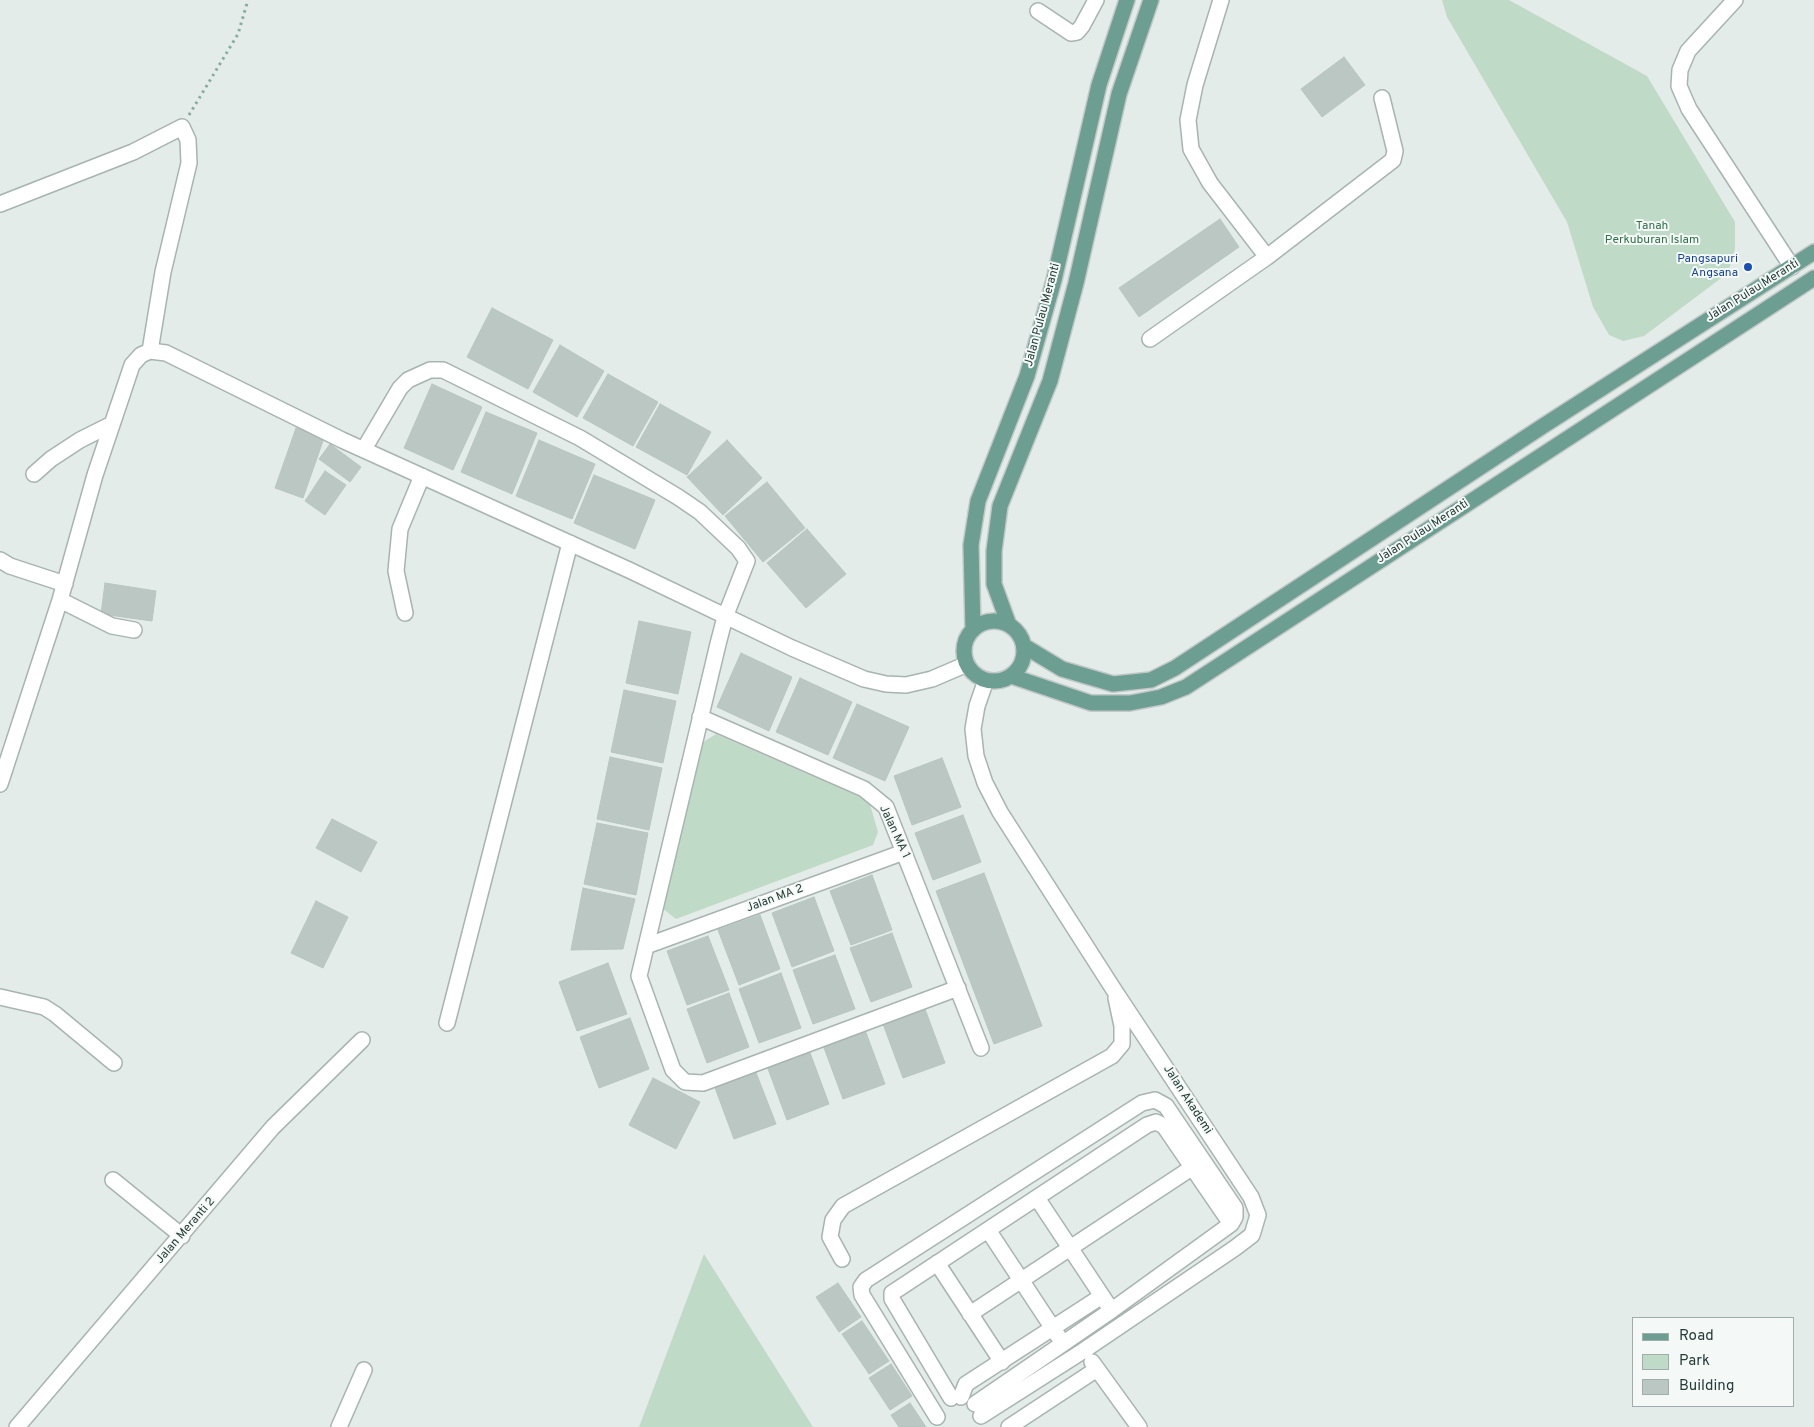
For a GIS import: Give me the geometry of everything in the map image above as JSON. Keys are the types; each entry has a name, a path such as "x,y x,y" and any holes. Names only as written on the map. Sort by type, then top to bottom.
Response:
{"main road":[{"name":"Jalan Pulau Meranti","path":"973,630 971,545 978,501 1027,376 1054,280 1099,85 1127,0"},
{"name":"Jalan Pulau Meranti","path":"1009,625 994,584 994,551 1000,506 1050,381 1076,283 1119,94 1151,0"},
{"name":"Jalan Pulau Meranti","path":"1024,646 1062,669 1114,684 1151,680 1175,668 1627,371 1814,252"},
{"name":"Jalan Pulau Meranti","path":"1011,676 1091,703 1130,703 1161,697 1186,687 1814,278"},
{"path":"986,622 1001,622 1009,625 1021,638 1024,646 1022,663 1011,676 1003,680 986,680 978,677 967,664 964,646 973,630 986,622"}],"street":[{"path":"1038,11 1072,33 1078,32 1096,0"},
{"path":"1221,0 1195,84 1188,120 1191,149 1210,182 1267,258"},
{"path":"1735,0 1688,51 1680,70 1679,86 1690,109 1792,267"},
{"path":"1150,339 1267,258 1393,160 1395,151 1382,98"},
{"path":"0,204 134,152 182,126 188,140 189,163 163,272 150,351"},
{"path":"0,784 4,755 60,600 112,424 132,365 141,355 150,351 166,353 364,449 570,543 725,617 864,679 886,684 906,685 923,681 967,664"},
{"path":"364,449 400,388 408,380 430,370 443,370 580,438 700,512 738,548 747,561 725,617 639,976 673,1070 685,1082 703,1083 958,988"},
{"path":"34,474 51,459 80,440 112,424"},
{"path":"405,613 396,571 400,530 422,476"},
{"path":"447,1023 570,543"},
{"path":"0,560 10,566 64,584"},
{"path":"60,600 112,626 134,630"},
{"name":"Jalan Akademi","path":"978,1416 1083,1351 1235,1248 1252,1235 1258,1215 1251,1197 1114,990 1000,812 985,783 976,756 973,729 977,706 986,680"},
{"name":"Jalan MA 1","path":"700,718 864,789 886,807 981,1048"},
{"name":"Jalan MA 2","path":"646,946 904,852"},
{"path":"842,1259 830,1237 833,1220 843,1206 1112,1056 1122,1044 1122,1026 1114,990"},
{"path":"0,997 44,1007 114,1063"},
{"name":"Jalan Meranti 2","path":"17,1427 274,1128 362,1040"},
{"path":"938,1422 862,1295 861,1287 866,1280 1142,1103 1154,1100 1166,1106 1235,1208 1235,1217 1231,1224 1063,1343 978,1416 956,1397 892,1300 892,1293 1147,1125 1156,1122 1164,1126 1231,1224"},
{"path":"970,1314 1193,1167"},
{"path":"113,1180 182,1236"},
{"path":"1037,1198 1112,1310"},
{"path":"988,1230 1063,1343"},
{"path":"937,1263 1002,1362"},
{"path":"938,1422 942,1406 956,1397 966,1384 1102,1296"},
{"path":"1083,1351 1139,1427"},
{"path":"1009,1427 1097,1369"},
{"path":"339,1427 364,1370"}],"path":[{"path":"182,126 238,34 248,0"}],"green space":[{"name":"Tanah Perkuburan Islam","path":"1442,0 1509,0 1647,76 1735,222 1735,249 1728,273 1644,336 1623,341 1609,335 1593,307 1567,222 1447,17"},
{"path":"716,734 869,801 878,832 873,845 676,919 662,908 700,744"},
{"path":"704,1254 813,1427 639,1427"}],"building":[{"path":"1344,57 1365,85 1322,117 1301,89"},
{"path":"1220,219 1239,247 1139,317 1119,288"},
{"path":"492,308 553,340 528,389 467,357"},
{"path":"560,345 604,371 577,417 533,392"},
{"path":"608,374 658,402 633,446 583,418"},
{"path":"432,384 482,407 453,470 404,448"},
{"path":"660,404 711,432 687,475 636,447"},
{"path":"486,412 537,433 512,494 461,472"},
{"path":"296,428 324,438 303,498 275,488"},
{"path":"539,440 595,464 572,519 516,496"},
{"path":"727,440 762,478 723,515 687,477"},
{"path":"330,444 361,467 350,482 319,459"},
{"path":"325,471 346,485 325,515 305,501"},
{"path":"594,475 655,500 635,549 574,523"},
{"path":"767,482 805,528 763,562 725,516"},
{"path":"807,529 846,574 806,608 767,563"},
{"path":"105,583 156,591 152,621 101,614"},
{"path":"639,621 691,632 678,694 626,683"},
{"path":"741,653 792,677 769,731 717,707"},
{"path":"800,678 852,702 828,755 776,732"},
{"path":"624,690 676,701 663,763 611,752"},
{"path":"857,704 909,727 885,781 833,758"},
{"path":"610,757 662,768 649,830 597,819"},
{"path":"942,758 961,807 912,825 894,776"},
{"path":"963,815 981,862 933,880 915,833"},
{"path":"332,819 377,842 361,872 316,848"},
{"path":"597,823 648,833 636,895 584,884"},
{"path":"984,873 1042,1026 994,1044 936,891"},
{"path":"872,875 892,930 851,945 830,891"},
{"path":"583,888 635,899 623,949 571,950"},
{"path":"814,897 834,951 792,967 772,913"},
{"path":"316,901 348,917 323,968 291,953"},
{"path":"760,915 780,969 739,985 718,930"},
{"path":"892,933 912,987 871,1002 850,948"},
{"path":"708,936 729,990 687,1005 667,951"},
{"path":"835,955 855,1009 813,1024 793,970"},
{"path":"608,963 627,1014 577,1031 559,982"},
{"path":"781,973 801,1028 759,1043 739,989"},
{"path":"729,993 749,1047 707,1063 687,1009"},
{"path":"925,1009 945,1063 903,1078 883,1024"},
{"path":"630,1018 649,1069 599,1088 580,1037"},
{"path":"865,1030 885,1084 843,1099 823,1045"},
{"path":"809,1050 829,1104 787,1120 767,1066"},
{"path":"755,1070 776,1124 734,1139 714,1085"},
{"path":"653,1078 700,1102 676,1149 629,1125"},
{"path":"838,1283 861,1317 839,1332 816,1297"},
{"path":"862,1321 889,1361 869,1374 842,1334"},
{"path":"891,1364 912,1396 890,1410 869,1378"},
{"path":"910,1403 926,1427 899,1427 891,1415"}],"place":[{"name":"Pangsapuri Angsana","path":"1748,267"}]}
